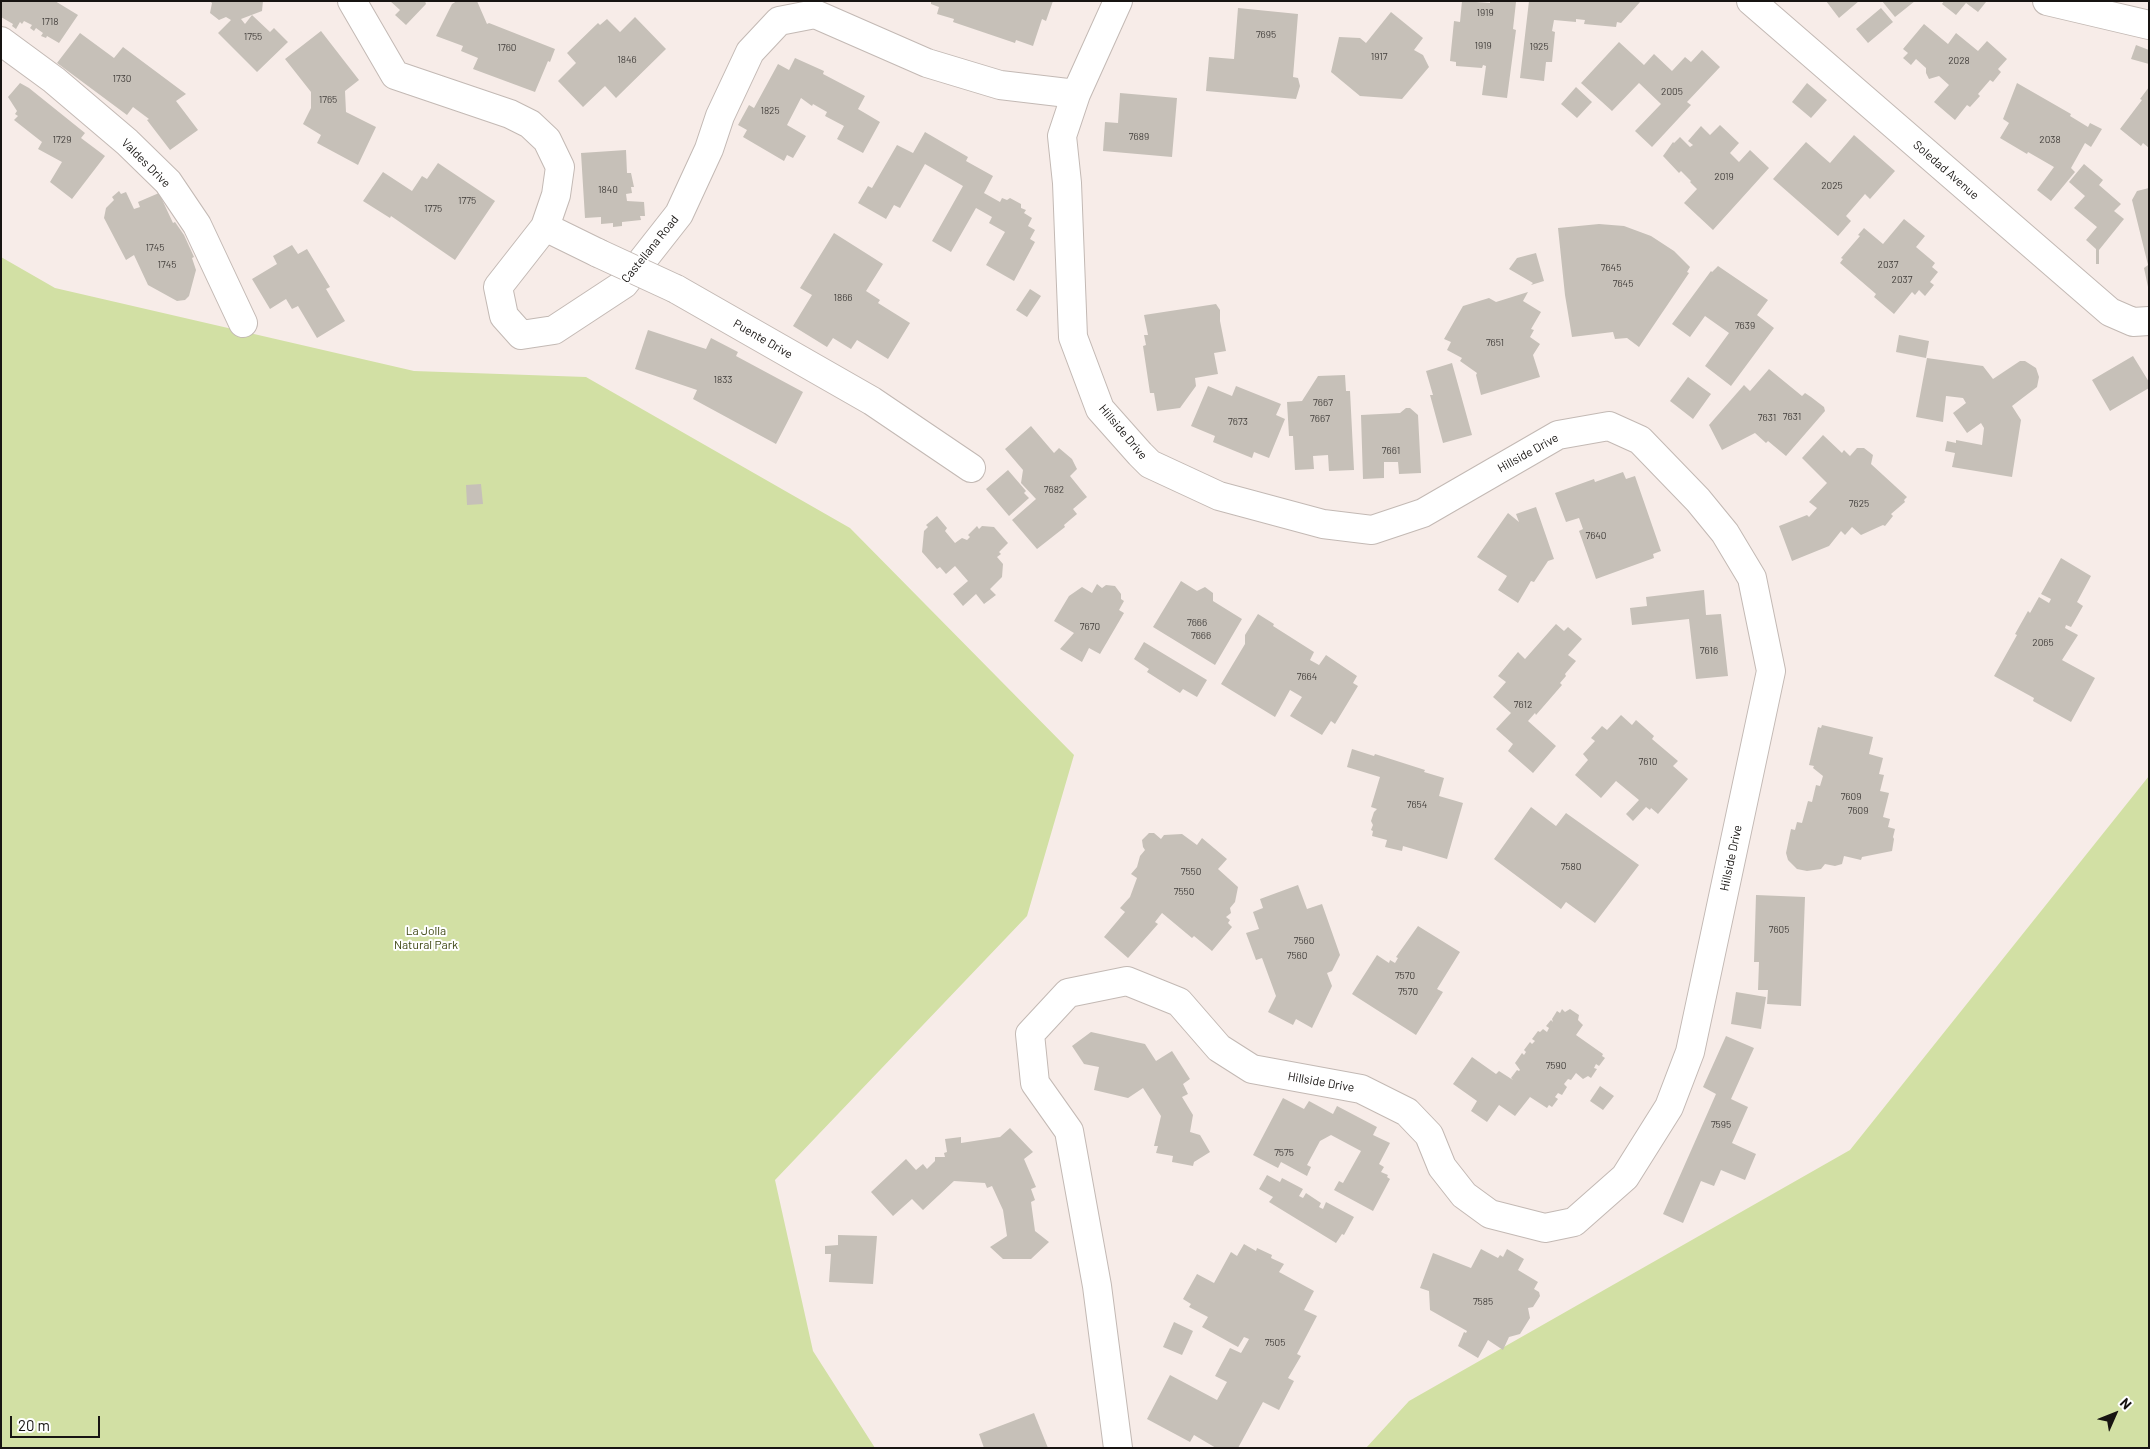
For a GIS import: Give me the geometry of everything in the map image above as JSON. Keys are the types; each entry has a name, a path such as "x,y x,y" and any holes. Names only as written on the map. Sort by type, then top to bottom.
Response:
{"street":[{"name":"Castellana Road","path":"352,1 395,74 510,114 530,124 547,140 560,167 556,195 545,227 498,286 504,316 521,335 554,330 624,284 679,214 710,149 720,116 750,52 779,21 815,14 927,63 1000,85 1076,94"},
{"name":"Hillside Drive","path":"1118,1 1076,94 1062,136 1067,183 1073,337 1100,409 1150,464 1219,496 1323,524 1372,530 1423,513 1558,435 1609,426 1640,440 1698,500 1725,533 1752,578 1771,671 1690,1052 1670,1107 1625,1177 1574,1222 1545,1228 1490,1214 1464,1195 1442,1167 1429,1135 1407,1112 1361,1089 1252,1069 1219,1048 1179,1002 1127,981 1068,993 1030,1034 1035,1082 1069,1131 1097,1286 1118,1448"},
{"name":"Soledad Avenue","path":"1751,1 2110,312 2133,322 2149,321"},
{"path":"2047,1 2149,25"},
{"name":"Valdes Drive","path":"1,41 54,80 126,142 168,182 197,225 243,324"},
{"name":"Puente Drive","path":"545,227 676,289 872,401 971,468"}],"green space":[{"name":"La Jolla Natural Park","path":"1,257 55,288 414,371 586,377 850,528 1074,755 1027,916 775,1180 813,1351 875,1448 1,1448"},
{"path":"2149,776 2149,1448 1366,1448 1409,1401 1850,1150"}],"building":[{"path":"1,1 55,1 78,15 59,43 47,36 46,38 41,36 43,33 36,28 34,31 30,28 32,25 24,21 22,24 20,22 16,29 12,26 13,24 1,17"},
{"path":"210,1 263,1 262,11 241,19 245,24 252,15 270,32 274,28 288,42 257,72 218,33 231,20 226,17 219,20 210,13 212,3"},
{"path":"390,1 425,1 426,4 406,25 395,15 400,10"},
{"path":"457,1 477,1 487,24 489,23 555,49 535,92 473,69 478,58 461,51 463,46 436,36 452,4"},
{"path":"931,1 1053,1 1046,21 1042,19 1033,46 1016,40 1015,43 953,22 954,19 937,14 939,7 931,4"},
{"path":"1462,1 1516,2 1513,29 1516,30 1507,98 1482,95 1486,66 1483,65 1482,68 1456,66 1456,62 1450,61 1454,21 1460,22"},
{"path":"1529,1 1641,1 1621,23 1617,22 1616,27 1584,24 1585,20 1576,19 1576,22 1554,20 1552,31 1555,32 1552,62 1546,62 1544,81 1520,78"},
{"path":"1826,1 1859,1 1839,18"},
{"path":"1882,1 1915,1 1895,17"},
{"path":"1944,1 1986,2 1978,12 1966,3 1956,15 1942,4"},
{"path":"1238,8 1298,14 1293,77 1298,78 1300,86 1296,99 1206,91 1209,57 1234,59"},
{"path":"1881,8 1893,22 1868,43 1856,29"},
{"path":"1391,12 1423,38 1414,50 1423,55 1429,67 1402,99 1360,96 1331,72 1339,37 1360,38 1366,43"},
{"path":"635,17 666,49 616,98 605,86 583,107 558,81 576,63 567,53 598,23 600,25 607,19 620,32"},
{"path":"1924,24 1948,44 1956,33 1978,51 1987,41 2007,59 1998,69 2001,72 1993,82 1990,80 1978,94 1980,96 1970,107 1967,105 1955,120 1934,102 1949,85 1939,76 1929,79 1926,68 1916,59 1911,65 1903,58 1908,53 1903,49"},
{"path":"321,31 359,80 345,91 346,112 376,127 358,165 317,143 321,135 303,124 311,108 311,92 285,59"},
{"path":"80,33 114,58 123,47 186,94 176,101 198,130 170,150 147,120 149,119 133,107 127,115 57,63"},
{"path":"1619,42 1644,65 1654,54 1672,71 1685,57 1691,62 1702,50 1720,67 1687,102 1691,105 1652,147 1635,131 1661,104 1639,83 1612,111 1581,83"},
{"path":"2136,45 2149,50 2149,64 2131,59"},
{"path":"795,58 824,71 823,74 865,96 858,109 880,122 863,153 837,139 844,126 825,116 827,112 813,104 812,106 801,98 787,125 806,136 793,158 787,155 784,161 743,137 747,130 738,125 749,105 754,108 778,64 789,70"},
{"path":"20,83 29,88 85,133 81,138 105,156 72,199 50,182 62,162 38,149 42,142 14,120 18,116 15,114 17,111 8,97"},
{"path":"1807,83 1827,100 1811,118 1792,102"},
{"path":"2017,83 2071,114 2070,116 2088,127 2090,123 2102,129 2091,147 2085,143 2071,168 2075,172 2051,201 2037,190 2054,167 2000,138 2009,123 2003,119"},
{"path":"1576,87 1592,102 1577,118 1561,104"},
{"path":"2149,87 2149,148 2143,143 2141,146 2120,129 2142,100 2140,99"},
{"path":"1120,93 1177,98 1172,157 1103,151 1105,122 1118,123"},
{"path":"1720,125 1739,143 1730,153 1739,162 1750,150 1769,168 1713,230 1684,203 1697,189 1681,171 1679,173 1663,156 1673,142 1680,137 1690,147 1693,145 1688,141 1701,126 1710,135"},
{"path":"925,132 968,157 966,161 993,176 984,193 1000,202 1002,198 1007,200 1010,198 1021,204 1021,208 1026,210 1024,213 1032,218 1028,226 1035,230 1030,239 1035,242 1014,281 986,265 1005,232 989,223 992,217 976,208 951,252 932,241 963,186 925,164 900,208 894,205 886,219 858,203 868,186 872,188 897,145 913,153"},
{"path":"1854,135 1895,171 1870,199 1865,194 1846,216 1851,221 1838,236 1773,179 1806,142 1830,163"},
{"path":"626,150 627,173 631,173 634,187 631,187 632,193 626,194 627,201 644,202 645,216 640,216 641,220 622,222 622,226 613,227 613,223 601,224 601,217 585,218 581,153"},
{"path":"438,163 495,201 455,260 391,216 390,218 363,201 383,172 412,191 422,176 427,179"},
{"path":"2084,164 2103,180 2099,185 2121,204 2114,211 2124,219 2099,250 2099,264 2096,264 2096,249 2086,240 2097,227 2074,208 2085,196 2069,182"},
{"path":"2149,188 2148,287 2144,268 2148,265 2132,200 2137,191"},
{"path":"119,191 121,194 126,192 134,209 140,207 138,202 159,193 173,223 175,222 184,235 194,257 192,258 196,270 189,296 185,300 177,301 148,285 134,255 126,260 104,218 106,208 114,200 112,197"},
{"path":"1904,219 1925,236 1916,247 1935,263 1932,267 1938,272 1930,282 1934,285 1925,296 1919,290 1915,295 1912,292 1894,314 1874,297 1876,294 1840,263 1843,259 1841,258 1860,236 1858,235 1864,228 1883,244"},
{"path":"1599,224 1624,226 1651,236 1674,251 1690,267 1687,272 1689,273 1639,347 1627,338 1615,339 1613,332 1572,337 1565,295 1558,228"},
{"path":"834,233 883,264 866,291 880,300 878,303 910,323 888,359 857,340 851,349 833,338 827,347 793,326 812,295 800,288"},
{"path":"292,245 298,254 307,249 330,287 326,289 345,321 317,338 298,306 292,309 286,299 270,309 252,279 277,264 273,256"},
{"path":"1536,253 1544,281 1531,285 1533,283 1509,269 1517,258"},
{"path":"1718,266 1768,300 1757,315 1774,328 1731,386 1705,366 1729,333 1705,316 1690,337 1672,324 1711,271"},
{"path":"1030,289 1041,296 1027,317 1016,310"},
{"path":"1528,292 1523,301 1541,312 1531,329 1534,330 1530,337 1540,344 1533,355 1540,377 1481,395 1477,373 1460,361 1462,358 1447,350 1451,342 1444,339 1463,306 1489,298 1496,302"},
{"path":"1216,304 1220,310 1220,321 1226,351 1214,353 1218,374 1195,378 1196,386 1180,408 1157,411 1154,393 1150,393 1143,346 1146,345 1144,335 1148,335 1144,315"},
{"path":"648,330 706,349 711,338 738,352 736,356 803,392 776,444 693,399 697,390 635,369"},
{"path":"1899,335 1929,341 1926,358 1896,352"},
{"path":"2133,356 2149,382 2149,388 2110,411 2092,380"},
{"path":"1927,358 1983,366 1993,379 2020,361 2025,361 2036,368 2039,377 2037,387 2012,406 2021,420 2012,477 1952,467 1955,453 1945,451 1947,441 1956,443 1956,440 1982,445 1984,428 1981,423 1967,433 1953,413 1966,403 1963,398 1946,396 1943,422 1916,417"},
{"path":"1452,363 1472,435 1443,443 1430,395 1433,395 1426,371"},
{"path":"1769,369 1802,396 1805,393 1811,397 1824,407 1825,411 1786,456 1755,433 1722,450 1709,425 1744,385 1750,391"},
{"path":"1345,375 1346,391 1350,391 1354,470 1329,471 1328,455 1313,456 1314,469 1295,470 1293,436 1289,436 1287,402 1302,401 1318,376"},
{"path":"1688,377 1711,394 1693,419 1670,401"},
{"path":"1208,386 1232,396 1236,386 1281,404 1276,415 1285,419 1269,458 1254,452 1252,458 1213,442 1215,436 1191,426"},
{"path":"1406,408 1410,408 1418,415 1421,473 1399,474 1398,462 1384,462 1384,478 1363,479 1361,415 1400,413"},
{"path":"1031,426 1054,453 1059,448 1072,459 1077,469 1070,476 1087,497 1073,509 1077,514 1064,525 1065,527 1037,549 1012,520 1036,499 1021,483 1023,470 1005,449"},
{"path":"1823,435 1842,453 1844,450 1850,456 1857,448 1864,448 1873,455 1871,464 1907,497 1904,500 1905,502 1891,514 1893,516 1885,526 1883,525 1861,535 1852,527 1845,535 1841,531 1829,546 1792,561 1779,526 1807,515 1809,517 1817,508 1809,502 1827,483 1802,458"},
{"path":"1008,470 1026,491 1024,493 1029,498 1009,516 986,489"},
{"path":"1623,472 1626,479 1635,476 1661,551 1653,554 1654,558 1596,579 1579,531 1583,529 1579,518 1566,522 1555,493 1594,479 1595,482"},
{"path":"481,484 483,504 467,505 466,485"},
{"path":"1536,507 1554,559 1548,561 1534,582 1531,581 1518,603 1498,590 1507,576 1477,557 1508,513 1519,522 1516,514"},
{"path":"937,516 947,528 945,531 955,543 962,538 967,540 970,537 968,535 977,526 979,529 982,526 994,527 1008,543 999,552 1001,554 997,557 1003,564 1002,577 990,589 996,595 984,604 976,594 963,606 953,594 968,581 955,566 946,574 940,567 937,569 922,552 924,531 928,527 926,525"},
{"path":"2061,558 2091,576 2077,602 2083,606 2071,627 2066,625 2065,628 2078,635 2062,660 2095,678 2071,722 2033,701 2034,698 1994,676 2028,611 2030,613 2039,597 2049,603 2051,599 2041,594"},
{"path":"1181,581 1197,591 1205,587 1213,593 1213,601 1242,619 1215,665 1153,627"},
{"path":"1097,584 1102,588 1106,585 1115,586 1121,594 1121,599 1124,601 1119,610 1124,613 1100,654 1089,648 1082,662 1060,649 1074,633 1054,621 1069,596 1082,587 1092,593"},
{"path":"1704,590 1706,615 1721,614 1728,676 1696,679 1689,619 1632,625 1630,608 1647,606 1646,597"},
{"path":"1258,614 1274,624 1273,626 1314,652 1310,660 1319,665 1326,655 1357,676 1353,683 1358,686 1335,724 1331,721 1322,735 1290,716 1302,697 1290,690 1275,717 1221,684 1245,644 1245,635"},
{"path":"1556,624 1564,631 1568,627 1582,639 1568,655 1576,661 1565,674 1566,676 1560,683 1562,685 1536,715 1535,713 1528,721 1556,746 1533,773 1508,751 1513,744 1496,729 1511,713 1493,697 1506,682 1498,676 1518,652 1525,659"},
{"path":"1144,642 1207,680 1197,697 1183,689 1180,693 1147,672 1149,669 1134,659"},
{"path":"1621,715 1632,725 1636,720 1654,736 1652,739 1678,761 1673,766 1688,779 1658,814 1651,808 1650,810 1646,807 1633,821 1626,814 1639,800 1616,781 1601,798 1575,775 1588,760 1583,754 1595,741 1591,738 1602,726 1607,730"},
{"path":"1822,725 1873,737 1869,754 1883,758 1879,774 1884,775 1880,791 1889,793 1883,817 1890,819 1888,827 1895,829 1894,839 1892,851 1862,857 1861,860 1844,856 1842,864 1835,866 1825,864 1821,869 1807,871 1797,869 1788,860 1786,853 1791,829 1795,830 1797,822 1802,823 1808,801 1812,802 1816,785 1820,786 1823,776 1813,768 1814,766 1809,765 1818,727 1821,728"},
{"path":"1352,749 1374,756 1375,754 1444,778 1439,796 1463,803 1447,859 1403,846 1402,851 1385,847 1387,840 1372,836 1373,831 1371,830 1373,825 1371,821 1377,809 1371,807 1380,777 1347,767"},
{"path":"1531,807 1556,826 1566,813 1639,865 1595,923 1566,902 1561,909 1494,859"},
{"path":"1149,833 1154,833 1161,839 1164,835 1182,834 1197,845 1202,838 1227,859 1218,869 1238,887 1235,902 1230,908 1231,913 1226,917 1230,920 1228,923 1232,927 1212,951 1194,936 1192,938 1162,913 1155,922 1158,924 1128,958 1104,937 1125,912 1120,908 1130,897 1137,878 1131,874 1137,867 1140,856 1145,850 1142,840"},
{"path":"1298,885 1307,909 1322,904 1340,955 1332,971 1327,973 1332,986 1312,1028 1296,1019 1293,1025 1268,1012 1276,996 1262,958 1256,960 1246,933 1259,929 1253,912 1263,908 1260,899"},
{"path":"1756,895 1805,897 1801,1006 1767,1004 1768,990 1758,990 1759,962 1754,962"},
{"path":"1418,926 1460,952 1437,989 1443,992 1416,1035 1352,994 1377,955 1389,963 1390,960 1395,963 1398,958 1396,957"},
{"path":"1736,992 1766,997 1761,1029 1731,1024"},
{"path":"1562,1009 1565,1012 1570,1009 1579,1015 1578,1020 1583,1025 1576,1035 1603,1054 1602,1056 1605,1058 1599,1066 1596,1064 1594,1068 1597,1069 1591,1078 1588,1076 1583,1079 1576,1073 1571,1080 1568,1079 1564,1084 1567,1087 1562,1095 1558,1093 1555,1097 1558,1099 1552,1107 1549,1105 1547,1108 1530,1097 1515,1116 1499,1105 1487,1122 1471,1111 1477,1101 1453,1084 1472,1057 1496,1074 1499,1071 1513,1080 1511,1078 1517,1070 1520,1070 1515,1063 1522,1053 1524,1055 1526,1052 1524,1050 1530,1042 1532,1044 1535,1041 1532,1039 1538,1031 1540,1032 1543,1029 1547,1032 1549,1028 1546,1026 1551,1020 1553,1022 1552,1019 1557,1011 1560,1013"},
{"path":"1091,1032 1145,1044 1156,1061 1172,1051 1190,1079 1183,1084 1188,1094 1182,1097 1193,1115 1190,1132 1200,1135 1210,1152 1194,1162 1193,1166 1172,1162 1173,1156 1156,1153 1158,1146 1154,1146 1161,1116 1143,1088 1128,1098 1094,1090 1099,1067 1084,1064 1072,1046"},
{"path":"1726,1036 1754,1048 1731,1099 1748,1107 1732,1143 1756,1154 1745,1180 1721,1170 1714,1186 1701,1181 1683,1223 1663,1214 1716,1094 1703,1087"},
{"path":"1600,1086 1614,1096 1603,1110 1590,1101"},
{"path":"1283,1098 1304,1109 1309,1101 1333,1114 1337,1106 1377,1127 1373,1135 1390,1143 1379,1164 1384,1167 1381,1172 1388,1175 1387,1177 1390,1179 1373,1211 1334,1190 1339,1181 1343,1183 1361,1151 1331,1135 1320,1141 1307,1165 1311,1167 1307,1176 1281,1162 1278,1168 1253,1155"},
{"path":"1010,1128 1033,1152 1024,1159 1036,1187 1031,1189 1035,1200 1031,1202 1035,1231 1049,1242 1031,1259 1003,1259 990,1247 1007,1236 1003,1210 992,1186 987,1188 985,1183 954,1181 923,1210 912,1199 893,1216 871,1192 906,1159 916,1170 923,1164 927,1169 935,1161 935,1157 945,1157 944,1153 947,1152 945,1139 961,1137 961,1143 1000,1137"},
{"path":"1267,1175 1280,1182 1282,1178 1303,1189 1299,1196 1303,1198 1306,1193 1321,1203 1319,1207 1323,1209 1326,1202 1354,1217 1344,1235 1342,1234 1336,1243 1269,1202 1273,1197 1259,1189"},
{"path":"838,1235 877,1236 873,1284 829,1282 831,1254 825,1254 825,1246 838,1245"},
{"path":"1244,1244 1256,1251 1257,1248 1272,1255 1271,1258 1284,1264 1279,1272 1314,1291 1304,1310 1317,1316 1297,1354 1301,1356 1288,1378 1294,1381 1279,1410 1263,1402 1238,1448 1216,1448 1194,1435 1190,1442 1147,1419 1170,1375 1217,1400 1227,1382 1215,1376 1230,1348 1241,1353 1249,1339 1244,1337 1238,1347 1202,1327 1208,1317 1189,1307 1191,1304 1183,1299 1197,1274 1214,1283 1231,1252 1237,1256"},
{"path":"1481,1249 1498,1258 1500,1255 1503,1257 1507,1249 1524,1259 1518,1270 1538,1282 1534,1289 1539,1292 1540,1296 1533,1307 1528,1308 1530,1318 1520,1334 1509,1337 1503,1350 1488,1340 1478,1358 1458,1346 1464,1332 1466,1333 1467,1331 1430,1310 1429,1291 1420,1288 1433,1253 1471,1268"},
{"path":"1174,1322 1193,1331 1182,1355 1163,1347"},
{"path":"1034,1413 1048,1448 984,1448 979,1434"}]}
